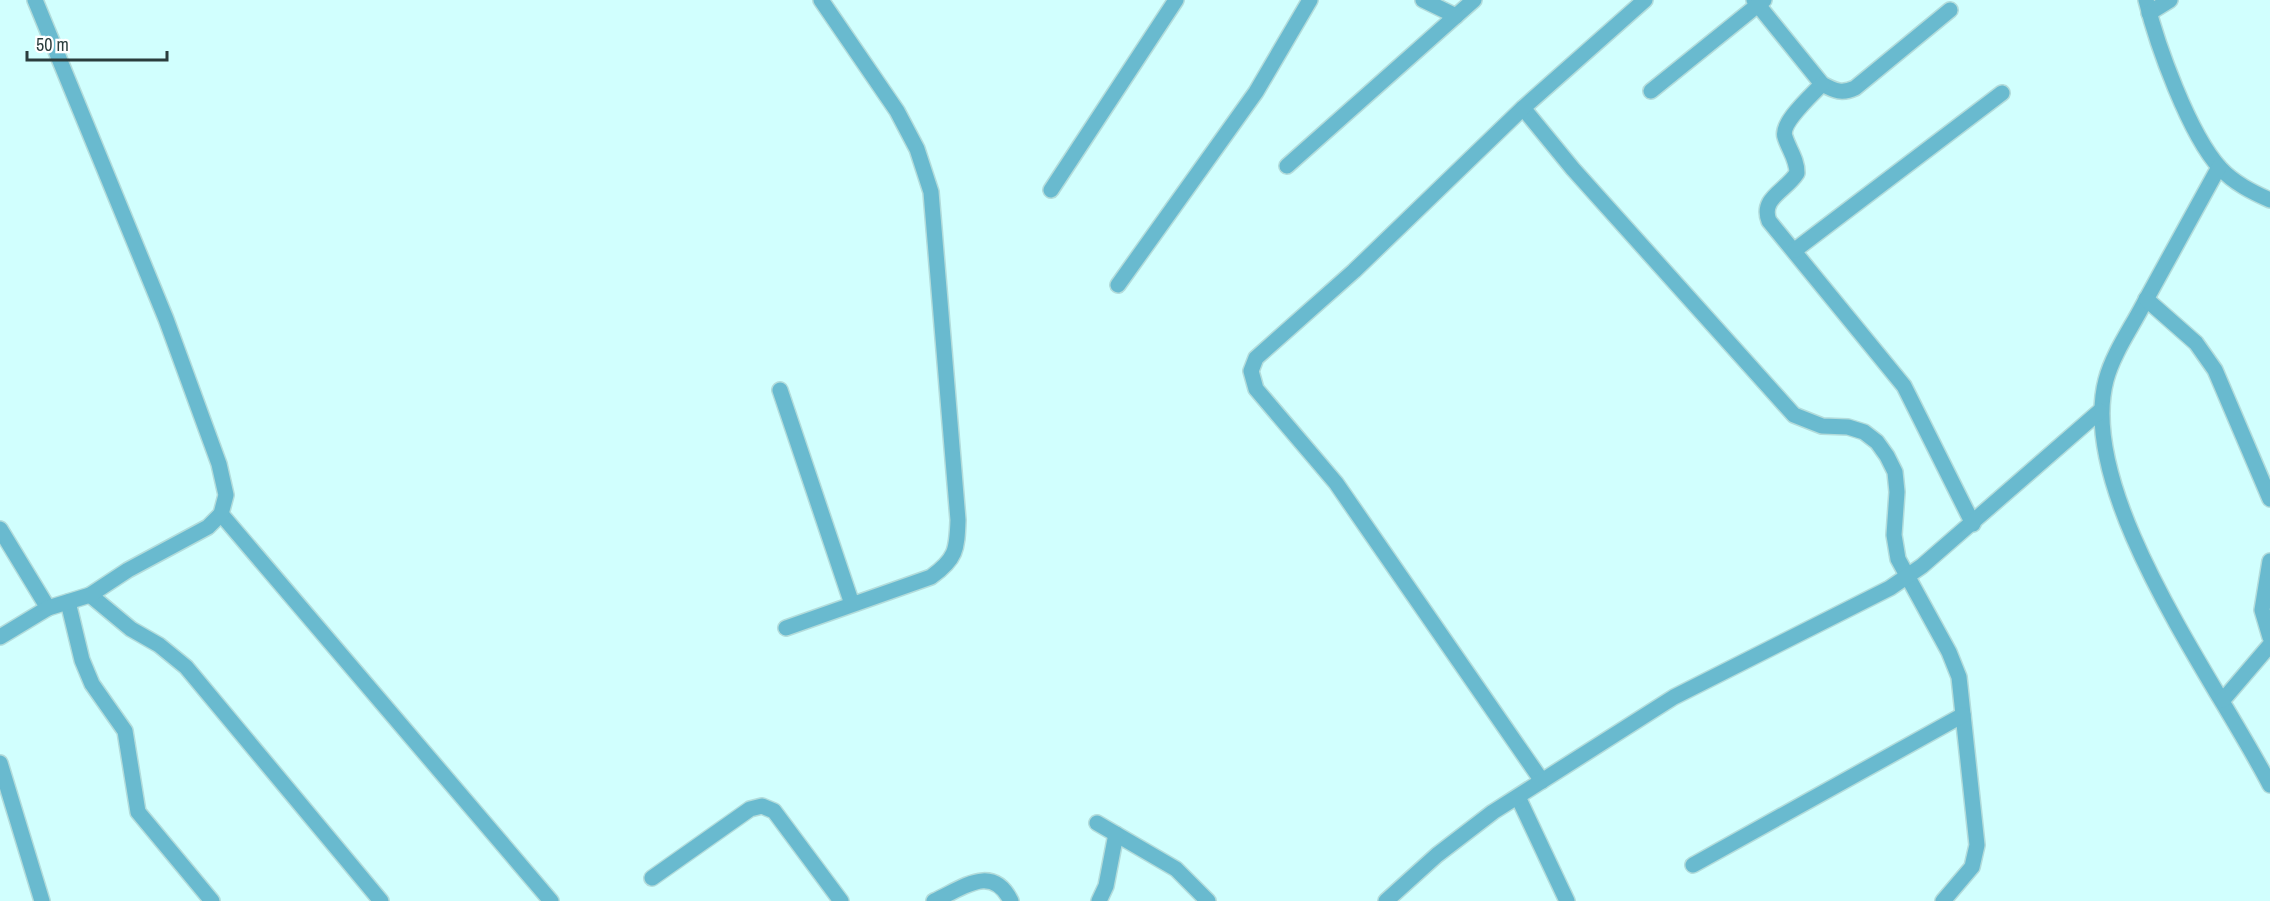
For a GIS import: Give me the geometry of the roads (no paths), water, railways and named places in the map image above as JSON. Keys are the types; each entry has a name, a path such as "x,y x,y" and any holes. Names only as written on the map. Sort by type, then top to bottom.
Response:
{"street":[{"path":"0,637 48,608 90,594 128,570 208,527 222,514 226,495 219,464 175,342 35,0"},
{"path":"786,628 931,577 948,564 957,546 958,520 930,192 917,149 897,111 821,0"},
{"path":"1051,190 1176,0"},
{"path":"1118,285 1256,92 1310,0"},
{"path":"1423,0 1456,16"},
{"path":"1287,166 1474,0"},
{"path":"1542,781 1336,483 1256,389 1251,371 1256,358 1354,271 1523,108 1645,0"},
{"path":"2170,0 2148,6 2179,96 2192,124 2219,167 2241,186 2270,200"},
{"path":"1651,91 1758,2 1822,84 1836,92 1846,92 1855,88 1950,10"},
{"path":"1822,84 1785,125 1785,137 1797,164 1797,173 1767,203 1766,212 1769,221 1904,386 1973,524"},
{"path":"1795,250 2002,93"},
{"path":"1523,108 1573,169 1794,415 1809,423 1848,427 1864,432 1877,442 1895,472 1897,492 1894,546 1906,577 1949,652 1959,677 1977,845 1972,867 1943,901"},
{"path":"2219,167 2146,299 2106,378 2100,411 2116,494 2137,544 2163,599 2269,781"},
{"path":"2146,299 2196,343 2215,370 2270,499"},
{"path":"780,390 852,604"},
{"path":"1386,901 1437,855 1518,796 1674,697 1890,588 1946,548 2100,411"},
{"path":"222,514 551,901"},
{"path":"0,529 48,608"},
{"path":"2270,561 2262,610 2270,637"},
{"path":"90,594 131,629 159,645 186,667 381,901"},
{"path":"68,602 82,660 92,684 125,730 138,812 212,901"},
{"path":"2223,700 2270,645"},
{"path":"1693,864 1963,715"},
{"path":"0,764 42,901"},
{"path":"1518,796 1567,901"},
{"path":"652,878 750,809 762,806 774,811 841,901"},
{"path":"1097,823 1176,869 1209,901"},
{"path":"1099,901 1106,886 1116,834"},
{"path":"934,901 982,880 995,881 1005,889 1011,901"}]}
